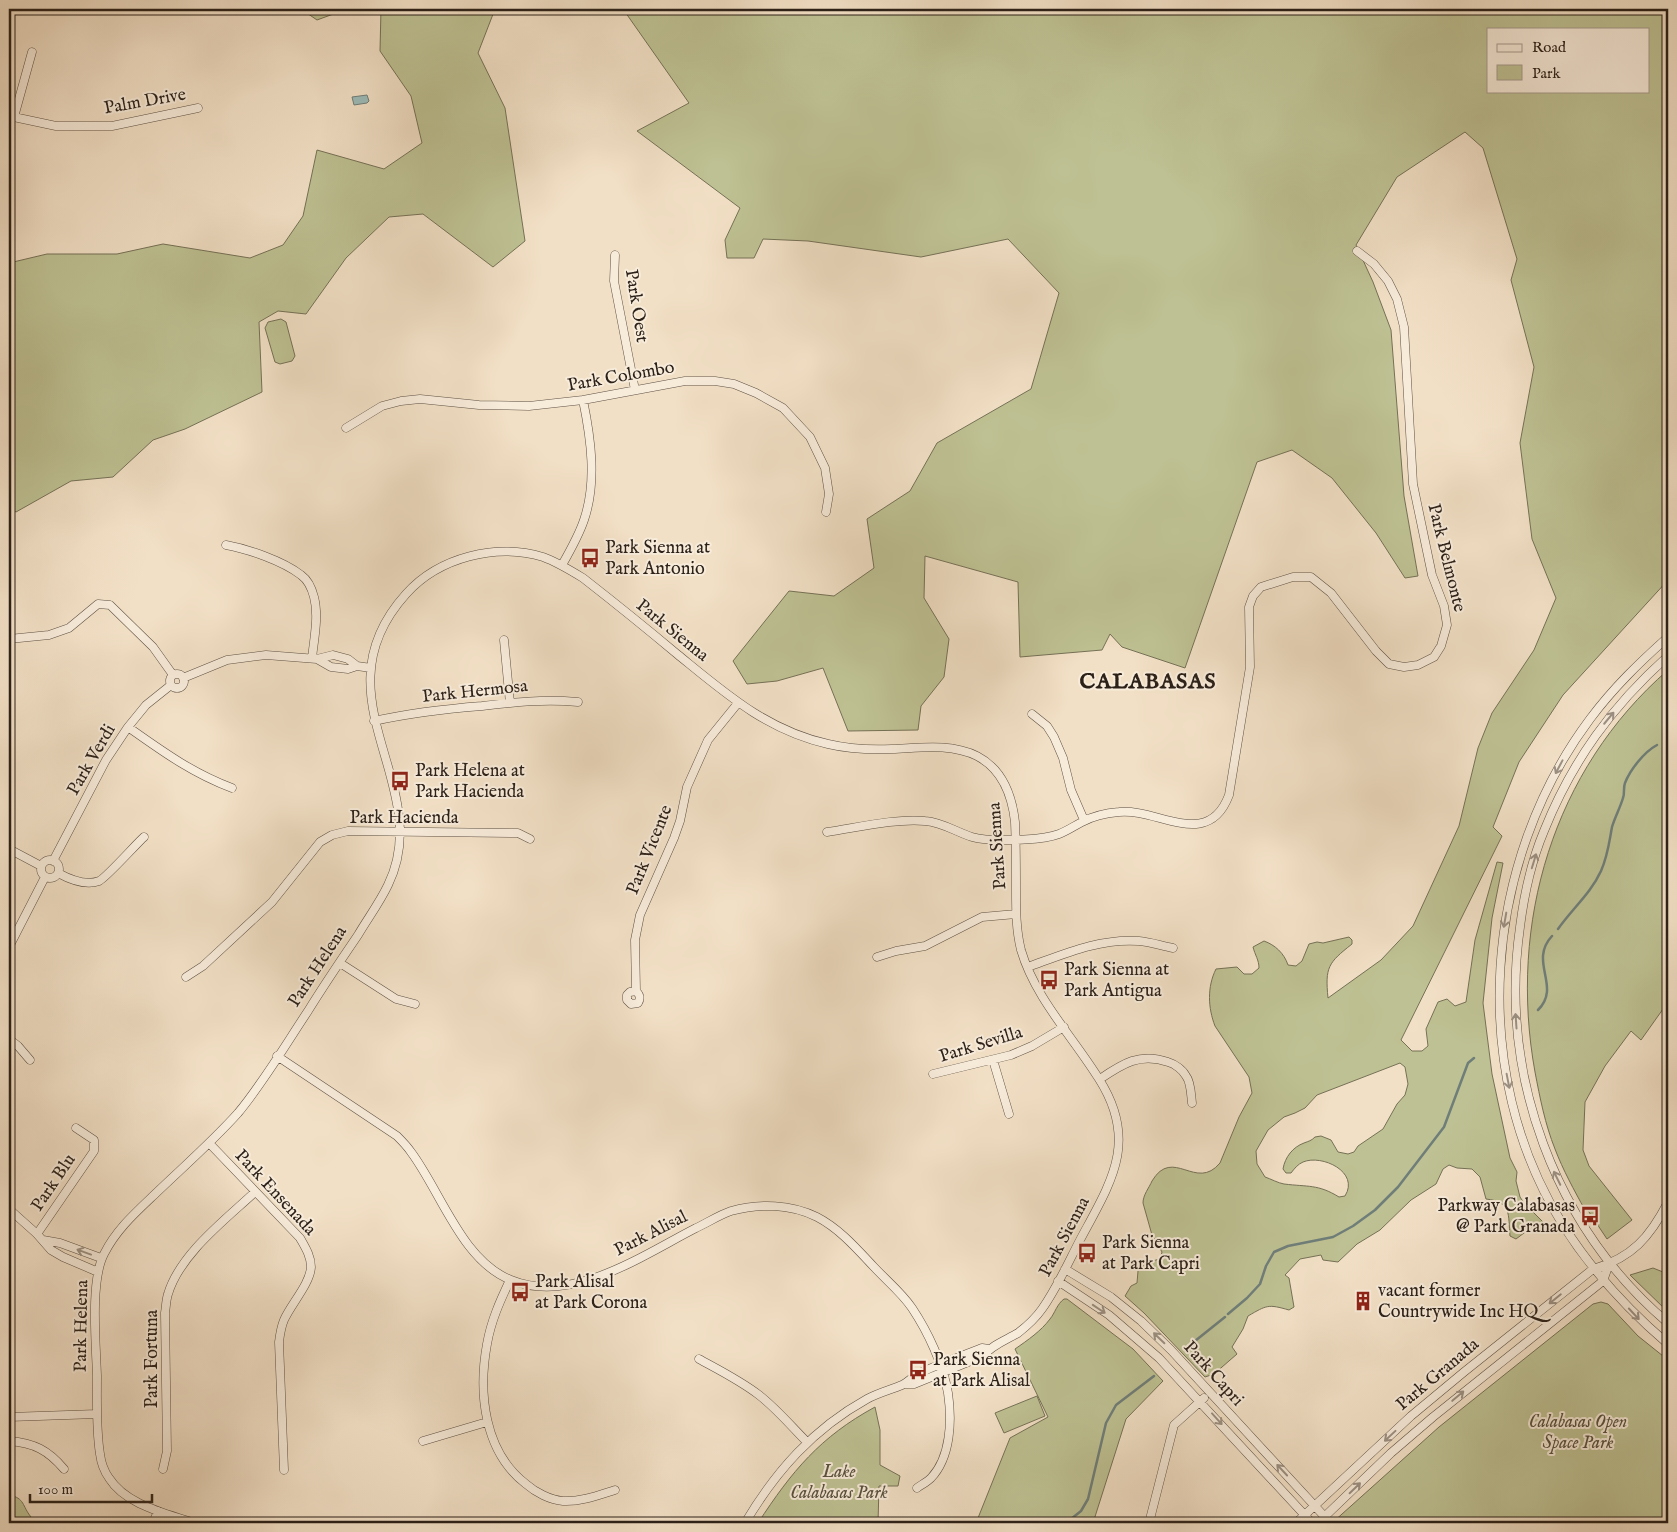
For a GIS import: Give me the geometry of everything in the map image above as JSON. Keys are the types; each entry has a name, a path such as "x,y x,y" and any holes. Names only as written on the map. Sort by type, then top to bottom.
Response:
{"street":[{"path":"12,116 32,52"},
{"name":"Palm Drive","path":"12,116 56,126 112,126 198,108"},
{"name":"Park Belmonte","path":"827,832 912,820 935,823 979,838 1015,840 1057,835 1084,820 1121,811 1185,824 1197,824 1208,821 1218,815 1225,806 1229,796 1250,667 1249,607 1253,596 1261,586 1293,577 1310,577 1331,593 1376,651 1389,664 1404,668 1418,665 1434,658 1442,646 1447,625 1444,606 1432,575 1413,484 1404,327 1397,299 1388,281 1374,264 1357,252"},
{"name":"Park Oest","path":"615,255 614,281 635,390"},
{"name":"Park Colombo","path":"346,428 382,406 401,400 420,399 479,405 528,406 583,400 685,381 714,381 734,384 756,393 782,408 810,437 825,468 829,494 826,512"},
{"path":"562,565 584,520 590,498 592,472 583,400"},
{"path":"226,545 245,549 288,567 308,582 314,597 316,614 314,659"},
{"name":"Park Sienna","path":"504,551 524,552 538,556 562,565 583,578 738,703 768,722 798,736 827,744 869,750 944,747 963,750 990,765 1000,776 1008,790 1013,807 1016,914 1021,949 1040,991 1100,1079 1115,1115 1119,1139 1117,1162 1110,1184 1043,1308 1032,1322 1018,1333 989,1349 982,1348 941,1369 916,1375 904,1384 868,1398 838,1417 807,1442 780,1470 745,1523"},
{"name":"Park Helena","path":"97,1414 95,1291 101,1258 114,1235 209,1143 238,1112 340,962 389,883 397,860 401,832 399,809 374,721 370,684 377,639 389,615 422,577 451,562 477,554 504,551"},
{"path":"9,639 49,635 69,628 98,604 110,605 153,647 173,675"},
{"path":"1668,637 1627,673 1589,719 1564,759 1529,829 1509,900 1502,937 1500,964 1500,1027 1504,1063 1515,1112 1525,1144 1546,1192 1563,1225 1593,1269 1641,1321 1668,1344"},
{"path":"504,640 510,703"},
{"path":"9,646 10,672"},
{"name":"Park Verdi","path":"54,861 106,760 128,726 146,705 171,685 175,688 180,687 183,684 183,678 226,660 266,655 314,659 332,655 338,656"},
{"path":"357,666 348,659 338,656 336,668 348,669 357,666 371,668"},
{"path":"1668,656 1640,682 1600,730 1576,764 1558,799 1543,833 1532,866 1523,905 1516,956 1515,995 1523,1079 1552,1167 1578,1218 1610,1264 1654,1311 1668,1323"},
{"name":"Park Verdi","path":"314,659 336,668"},
{"path":"173,675 180,674 183,678"},
{"path":"171,685 170,678 173,675"},
{"name":"Park Hermosa","path":"374,721 399,715 445,709 550,700 578,702"},
{"name":"Park Vicente","path":"636,991 635,940 640,915 674,838 680,821 687,787 708,740 738,703"},
{"path":"1032,714 1048,726 1054,737 1063,758 1071,790 1084,820"},
{"path":"128,726 171,757 207,779 232,788"},
{"name":"Park Hacienda","path":"186,976 203,966 272,902 320,842 332,835 348,831 518,833 530,839"},
{"path":"58,873 78,881 100,881 144,837"},
{"path":"9,849 41,866"},
{"path":"54,861 58,868 58,873 51,878 45,877 41,872 41,866 45,862 54,861"},
{"path":"9,947 45,877"},
{"path":"877,957 896,951 925,946 982,917 1016,914"},
{"path":"1028,967 1076,949 1105,943 1139,941 1173,948"},
{"path":"340,962 396,999 415,1004"},
{"name":"Park Sevilla","path":"933,1074 1010,1055 1032,1046 1064,1028"},
{"path":"9,1040 18,1046 30,1060"},
{"name":"Park Alisal","path":"277,1056 397,1136 411,1152 466,1244 484,1263 510,1280 535,1286 562,1286 584,1282 607,1274 729,1212 758,1205 784,1206 816,1217 841,1232 911,1306 926,1332 941,1369 950,1408 947,1442 941,1462 931,1478 917,1488"},
{"path":"1100,1079 1122,1065 1138,1059 1158,1058 1174,1064 1187,1077 1192,1103"},
{"path":"992,1060 1009,1114"},
{"name":"Park Blu","path":"40,1237 94,1152 94,1140 76,1128"},
{"name":"Park Ensenada","path":"209,1143 300,1238 306,1247 311,1266 309,1276 285,1319 278,1342 284,1470"},
{"name":"Park Fortuna","path":"163,1469 167,1451 165,1313 167,1296 174,1278 186,1258 255,1192"},
{"name":"Park Granada","path":"1296,1523 1411,1416 1456,1378 1593,1269 1610,1264 1639,1245 1653,1228 1668,1202"},
{"path":"9,1209 56,1254 98,1272"},
{"path":"40,1237 101,1258"},
{"name":"Park Granada","path":"1318,1523 1433,1417 1603,1280 1610,1264"},
{"name":"Park Capri","path":"1065,1269 1111,1297 1141,1321 1171,1350 1325,1517"},
{"path":"510,1280 491,1324 486,1346 484,1401 487,1422 493,1442 506,1464 519,1479 536,1492 562,1501 590,1498 615,1490"},
{"name":"Park Capri","path":"1058,1281 1109,1315 1158,1358 1312,1523"},
{"path":"699,1359 760,1396 807,1442"},
{"path":"1149,1523 1174,1425 1209,1393"},
{"path":"9,1417 97,1414 100,1454 109,1479 118,1489 133,1500 194,1523"},
{"path":"423,1441 487,1422"},
{"path":"9,1441 36,1446 53,1456 64,1469"},
{"path":"154,1523 158,1511"}],"green space":[{"path":"301,9 347,9 317,20"},
{"path":"381,9 495,9 478,53 505,108 525,241 493,267 423,214 389,217 346,258 306,314 278,311 259,322 262,392 185,429 153,440 113,477 71,481 16,512 9,508 9,263 47,254 117,254 163,244 250,258 283,245 303,216 317,150 384,169 422,143 411,96 380,51"},
{"path":"623,9 1668,9 1668,580 1563,695 1519,762 1493,827 1502,836 1401,1040 1412,1051 1422,1051 1428,1046 1426,1029 1438,1002 1447,999 1455,1006 1466,1002 1475,940 1497,862 1503,863 1492,918 1483,1003 1492,1074 1510,1158 1517,1172 1516,1181 1520,1197 1547,1226 1543,1233 1532,1227 1516,1239 1510,1236 1507,1210 1500,1203 1486,1199 1480,1177 1472,1169 1457,1168 1449,1165 1443,1169 1436,1184 1411,1200 1380,1230 1357,1244 1338,1262 1323,1260 1321,1255 1300,1259 1285,1275 1289,1278 1294,1307 1289,1310 1268,1307 1248,1316 1243,1329 1232,1347 1237,1354 1214,1374 1205,1377 1144,1313 1125,1296 1131,1286 1137,1283 1138,1271 1148,1263 1159,1259 1162,1252 1152,1235 1143,1203 1145,1194 1152,1181 1160,1171 1168,1168 1202,1173 1211,1171 1220,1163 1239,1117 1252,1093 1249,1077 1215,1026 1210,1005 1210,990 1216,969 1237,967 1244,974 1252,974 1259,968 1253,947 1264,941 1279,950 1288,965 1296,966 1302,961 1309,944 1349,937 1352,940 1352,944 1330,966 1327,979 1328,998 1381,960 1413,926 1459,826 1478,748 1492,713 1534,650 1556,598 1532,539 1520,443 1534,367 1511,280 1517,259 1483,148 1465,132 1397,177 1356,245 1373,282 1391,330 1404,496 1418,576 1405,578 1376,533 1332,478 1292,450 1257,462 1185,668 1122,647 1110,634 1102,650 1020,657 1018,582 925,556 924,598 949,639 944,677 921,706 918,730 848,731 823,668 777,681 747,684 733,661 789,591 834,596 874,568 867,519 910,491 937,443 1031,389 1059,293 1008,239 921,257 808,241 763,239 754,258 727,258 725,240 740,208 637,131 689,103","holes":["1400,1063 1405,1067 1408,1084 1405,1095 1397,1104 1383,1129 1358,1146 1354,1152 1348,1154 1338,1152 1331,1140 1321,1136 1315,1137 1296,1147 1286,1160 1283,1169 1286,1173 1291,1173 1299,1164 1311,1160 1329,1163 1337,1167 1347,1179 1348,1187 1345,1196 1339,1197 1325,1190 1282,1183 1265,1177 1257,1164 1256,1151 1268,1130 1284,1117 1305,1108 1317,1095"]},
{"path":"281,319 286,322 295,356 292,361 280,364 275,362 265,328 268,322"},
{"path":"1668,670 1668,1002 1641,1040 1631,1031 1605,1066 1585,1102 1583,1150 1589,1166 1632,1220 1607,1239 1587,1209 1585,1210 1551,1140 1535,1072 1528,1016 1528,960 1535,906 1548,853 1568,802 1595,754 1628,710"},
{"path":"1653,1268 1668,1274 1668,1312 1630,1275"},
{"path":"1064,1299 1067,1299 1133,1349 1163,1381 1126,1419 1093,1523 976,1523 1010,1438 1048,1417 1015,1349 1043,1327"},
{"name":"Calabasas Open Space Park","path":"1601,1302 1608,1304 1638,1336 1668,1360 1668,1523 1332,1523 1439,1427 1593,1304"},
{"path":"1037,1396 1045,1416 1004,1433 995,1413"},
{"name":"Lake Calabasas Park","path":"875,1407 880,1430 880,1465 900,1476 898,1486 879,1486 878,1523 758,1523 795,1471 823,1443 838,1430"},
{"path":"9,1495 21,1500 32,1518 41,1523 9,1523"}],"water":[{"path":"367,95 369,101 367,103 354,105 352,97"}],"waterway":[{"path":"1558,929 1587,894 1601,871 1607,854 1612,827 1624,796 1624,785 1627,778 1642,757 1657,745"},
{"path":"1538,1010 1545,1001 1547,992 1543,955 1545,946 1552,936"},
{"path":"1228,1314 1260,1284 1266,1266 1274,1252 1288,1246 1333,1237 1353,1226 1375,1210 1398,1187 1444,1127 1468,1063 1474,1058"},
{"path":"1185,1349 1225,1317"},
{"path":"1066,1523 1081,1511 1088,1499 1106,1423 1116,1405 1154,1376"}],"place":[{"name":"Park Sienna at Park Antonio","path":"590,558"},
{"name":"Park Helena at Park Hacienda","path":"400,781"},
{"name":"Park Sienna at Park Antigua","path":"1049,980"},
{"name":"Parkway Calabasas @ Park Granada","path":"1590,1216"},
{"name":"Park Sienna at Park Capri","path":"1087,1253"},
{"name":"Park Alisal at Park Corona","path":"520,1292"},
{"name":"vacant former Countrywide Inc HQ","path":"1363,1301"},
{"name":"Park Sienna at Park Alisal","path":"918,1370"}],"district":[{"name":"CALABASAS","path":"1148,682"}]}
